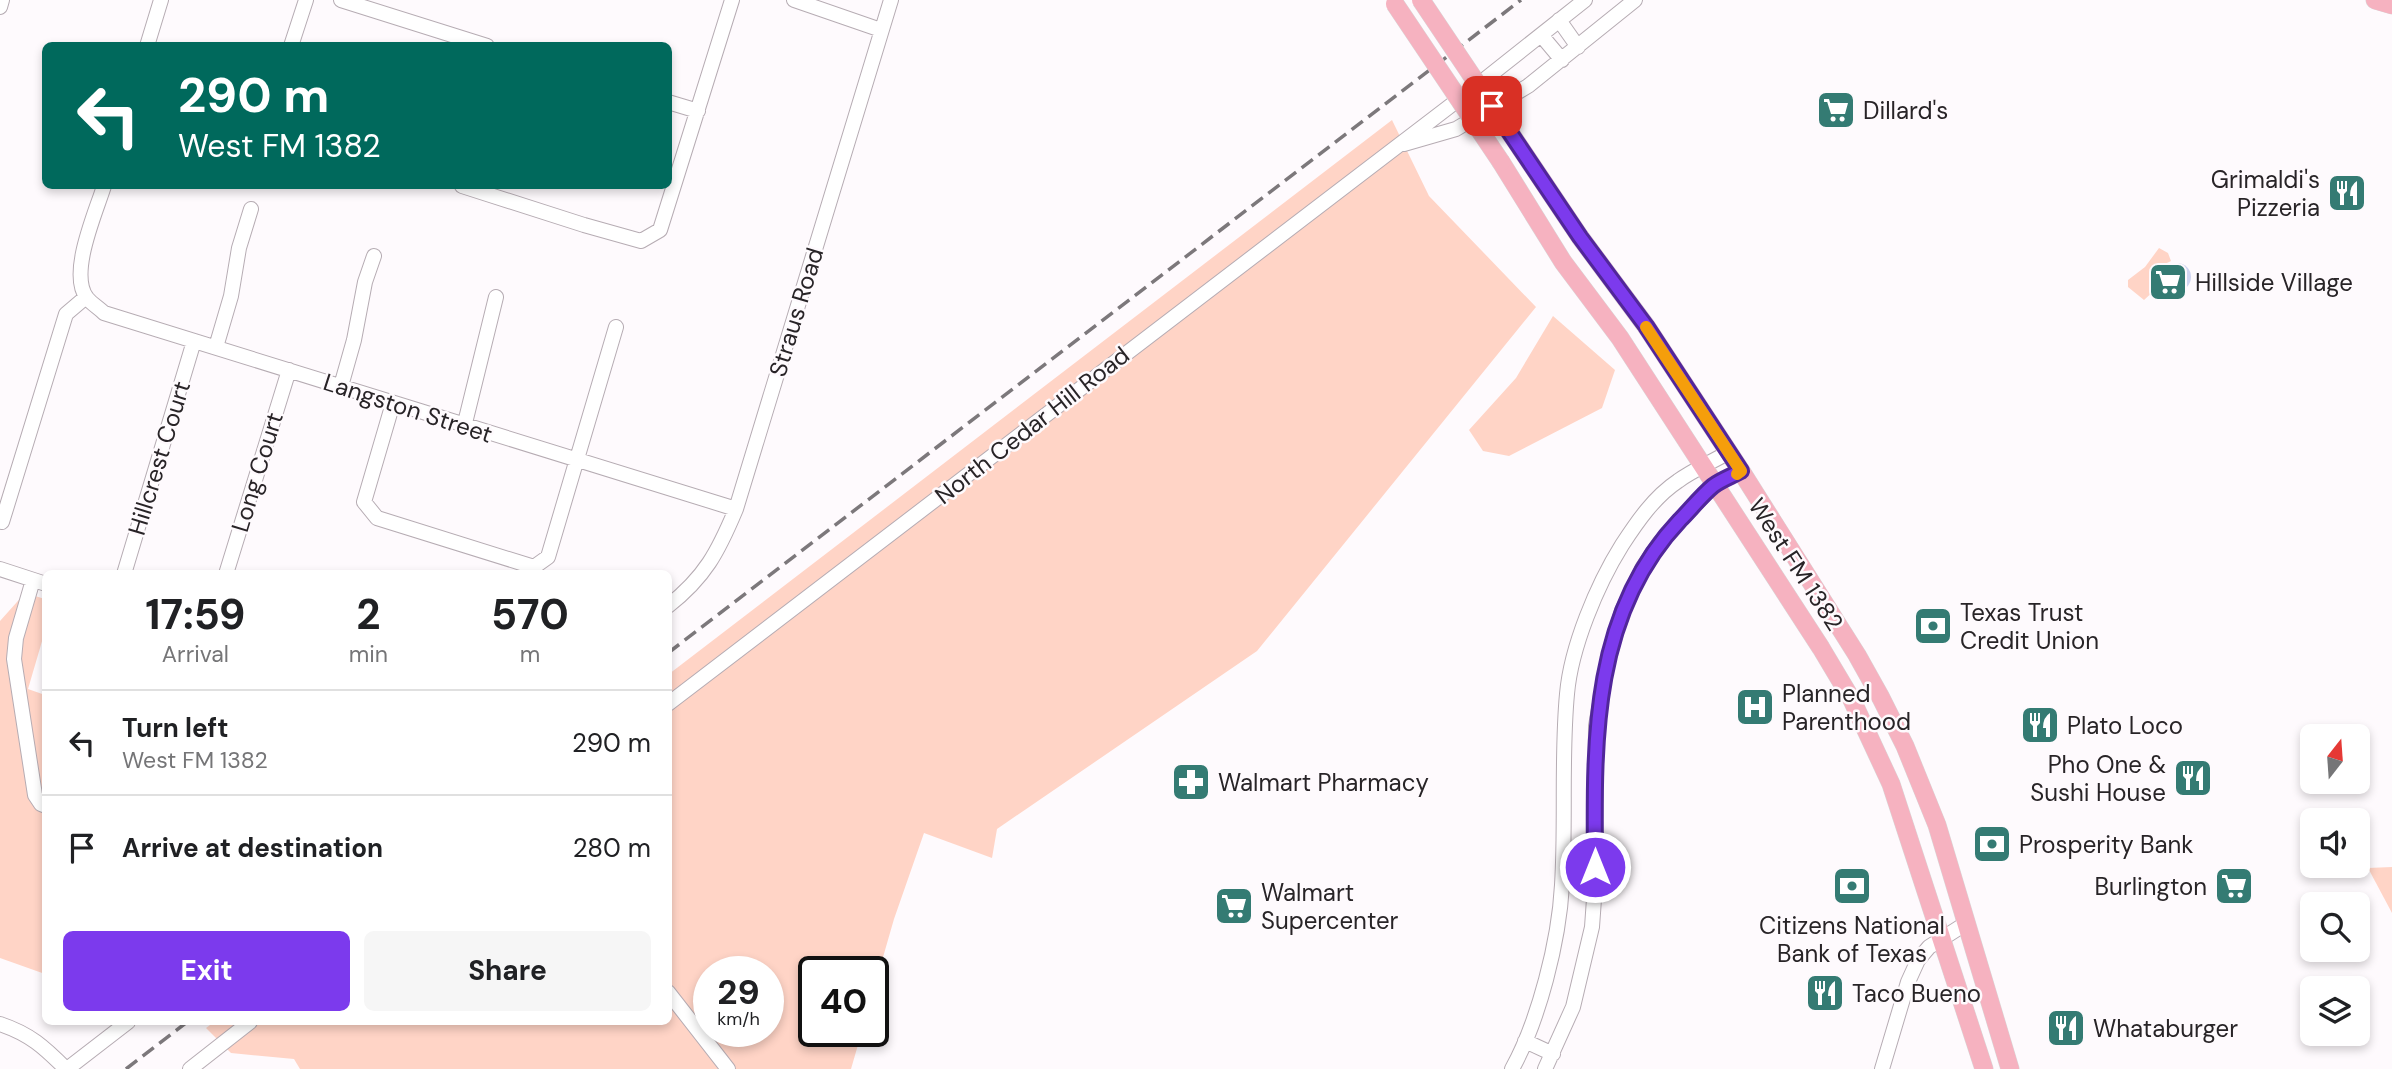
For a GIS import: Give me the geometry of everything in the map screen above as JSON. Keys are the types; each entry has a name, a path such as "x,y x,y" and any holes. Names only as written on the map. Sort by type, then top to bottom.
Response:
{"main road":[{"name":"West FM 1382","path":"1421,0 1580,237 1646,326 1857,655 1905,746 1937,825 2010,1069"},
{"path":"2375,0 2392,5"},
{"name":"West FM 1382","path":"1394,2 1501,162 1563,262 1609,321 1852,700 1896,796 1982,1063"},
{"path":"1982,1063 1993,1062 1996,1069"}],"street":[{"path":"0,7 2,0"},
{"path":"148,42 161,0"},
{"path":"292,42 306,0"},
{"path":"341,0 475,42"},
{"path":"471,189 641,241 660,230 732,0"},
{"path":"794,0 881,30"},
{"name":"Straus Road","path":"672,603 709,566 736,509 891,0"},
{"name":"North Cedar Hill Road","path":"672,701 1585,0"},
{"name":"North Cedar Hill Road","path":"1396,147 1456,129 1528,86 1635,0"},
{"path":"1559,20 1578,47"},
{"path":"1541,35 1562,60"},
{"path":"672,103 698,111"},
{"path":"2,522 66,314 86,297 81,284 80,263 103,189"},
{"path":"216,347 251,209"},
{"path":"341,386 354,340 365,282 374,256"},
{"name":"Langston Street","path":"86,297 104,313 464,427 736,509"},
{"path":"464,427 496,297"},
{"path":"393,403 364,502 377,519 534,567 548,557 616,327"},
{"name":"Hillcrest Court","path":"125,570 194,341"},
{"name":"Long Court","path":"227,570 289,370"},
{"path":"1512,1069 1542,991 1554,940 1562,888 1567,692 1580,634 1607,570 1652,504 1676,482 1729,452"},
{"path":"1545,1069 1573,1007 1592,927 1596,726 1607,664 1622,611 1643,567 1660,542 1715,484 1741,471"},
{"path":"0,569 39,582 16,638 14,659 36,795 42,804"},
{"path":"1882,1069 1908,982 1918,960 1942,937 1965,924"},
{"path":"672,997 728,1069"},
{"path":"0,1024 40,1042 66,1069 124,1025"},
{"path":"190,1069 246,1025"},
{"path":"1525,1041 1553,1054"}],"shaded area":[{"path":"1392,120 1429,196 1536,307 1257,651 997,829 992,858 924,833 883,956 798,956 798,1047 857,1047 851,1069 300,1069 294,1059 231,1053 206,1028 210,1025 672,1025 672,672"},
{"path":"2159,248 2168,253 2171,261 2160,269 2155,290 2144,300 2128,287 2128,280 2145,267"},
{"path":"1553,316 1615,370 1602,408 1509,456 1483,451 1469,430 1516,378"},
{"path":"25,593 42,598 42,641 28,689 42,694 42,973 0,958 0,621"},
{"path":"2392,867 2392,913 2370,872 2370,868"}],"water":[{"path":"2177,263 2187,267 2191,277 2187,287 2177,291 2167,287 2163,277 2167,267"}],"railway":[{"path":"672,650 1521,0"},
{"path":"126,1069 183,1025"}],"slow traffic":[{"path":"1646,327 1741,471 1737,474"}],"place":[{"name":"Dillard's","path":"1836,110"},
{"name":"Grimaldi's Pizzeria","path":"2347,193"},
{"name":"Hillside Village","path":"2168,282"},
{"name":"Texas Trust Credit Union","path":"1933,626"},
{"name":"Planned Parenthood","path":"1755,707"},
{"name":"Plato Loco","path":"2040,725"},
{"name":"Pho One & Sushi House","path":"2193,778"},
{"name":"Walmart Pharmacy","path":"1191,782"},
{"name":"Prosperity Bank","path":"1992,844"},
{"name":"Citizens National Bank of Texas","path":"1852,886"},
{"name":"Burlington","path":"2234,886"},
{"name":"Walmart Supercenter","path":"1234,906"},
{"name":"Taco Bueno","path":"1825,993"},
{"name":"Whataburger","path":"2066,1028"}],"route":[{"path":"1492,106 1580,237 1646,326 1741,471 1715,484 1660,542 1643,567 1622,611 1607,664 1596,726 1595,867"}]}
